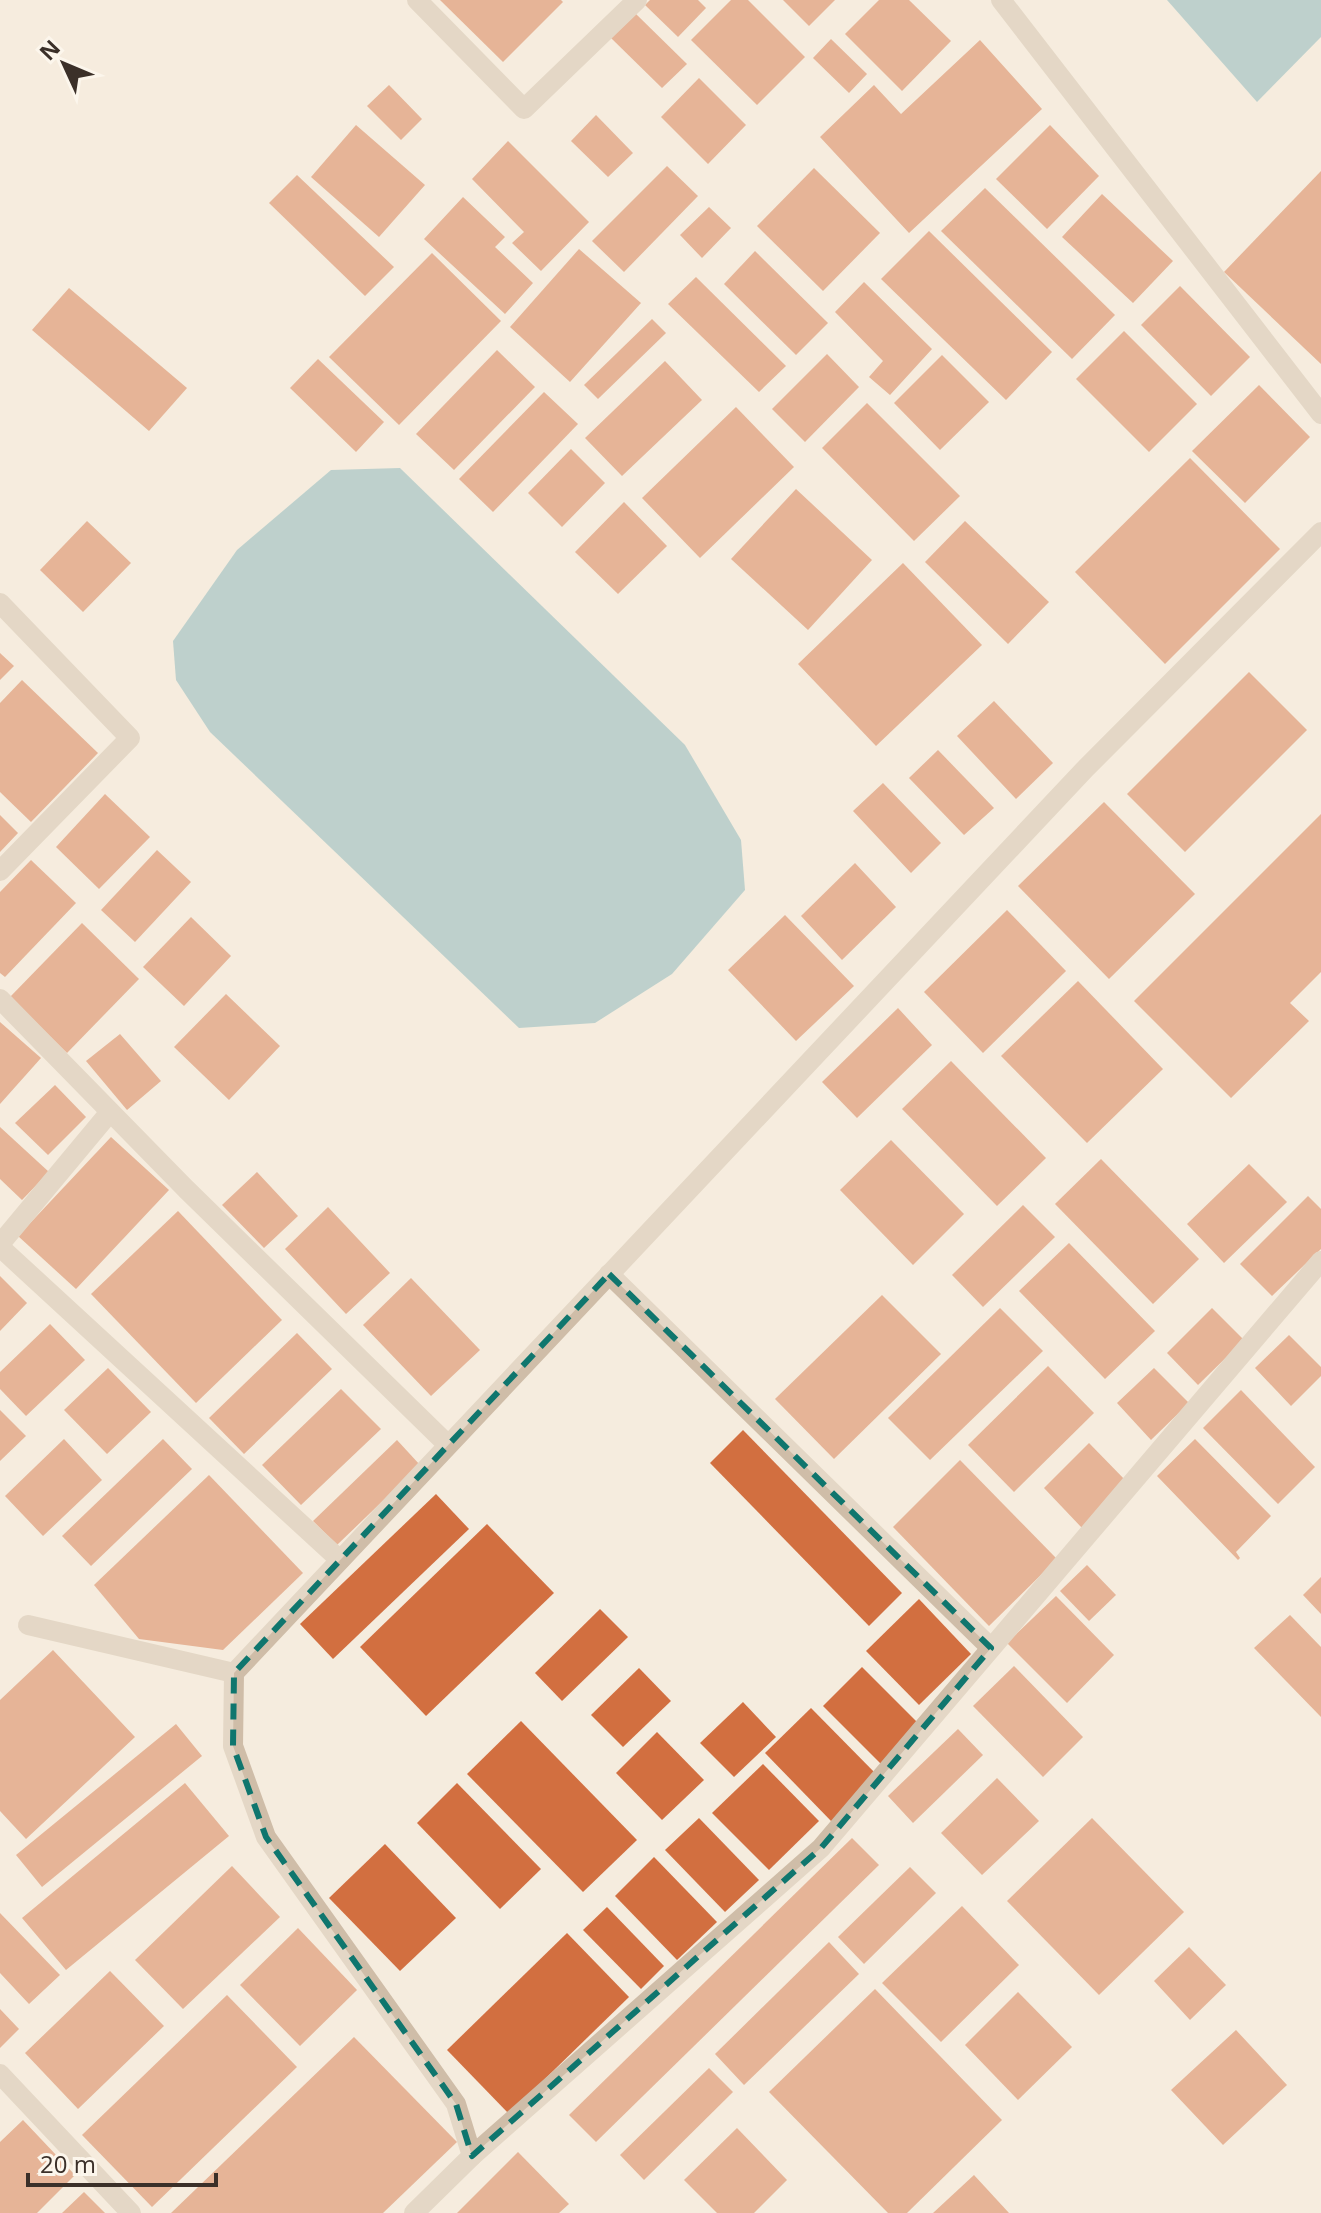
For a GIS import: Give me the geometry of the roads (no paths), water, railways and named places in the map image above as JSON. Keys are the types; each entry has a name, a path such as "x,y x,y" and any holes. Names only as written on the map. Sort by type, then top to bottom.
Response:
{"street":[{"path":"417,0 524,109 637,0"},
{"path":"1001,0 1321,414"},
{"path":"472,2156 456,2104 266,1837 233,1746 234,1673 1086,768 1321,532"},
{"path":"0,603 130,738 0,871"},
{"path":"0,999 110,1112 448,1445"},
{"path":"110,1112 0,1245 340,1560"},
{"path":"414,2213 472,2156 821,1848 1321,1261"},
{"path":"609,1274 991,1648"},
{"path":"28,1625 234,1673"},
{"path":"0,2074 131,2213"}],"water":[{"path":"1167,0 1321,0 1321,37 1257,102"},
{"path":"400,468 685,745 741,840 745,890 672,974 595,1023 519,1028 210,732 176,680 173,641 237,550 331,470"}]}
